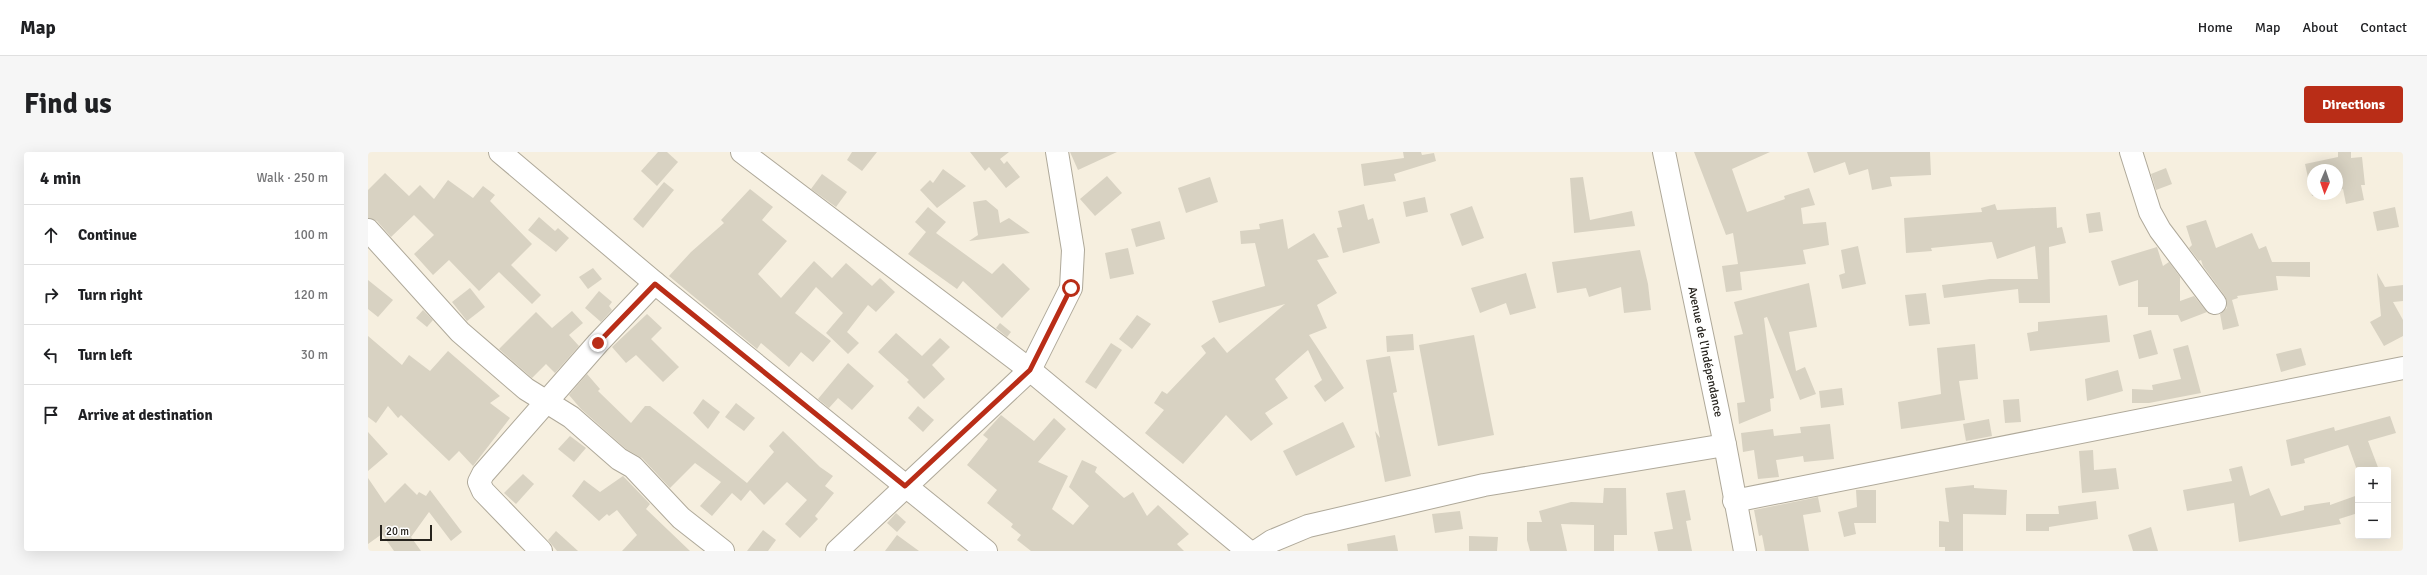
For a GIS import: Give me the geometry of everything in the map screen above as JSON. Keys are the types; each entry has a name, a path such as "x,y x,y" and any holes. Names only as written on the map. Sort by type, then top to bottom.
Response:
{"street":[{"path":"500,152 655,284 986,551"},
{"path":"742,152 1030,370 1248,551"},
{"path":"837,551 1030,370 1071,288 1073,250 1057,152"},
{"name":"Avenue de l'Indépendance","path":"1664,152 1725,445 1744,551"},
{"path":"2131,152 2150,212 2160,230 2215,303"},
{"path":"368,230 460,332 526,389 570,417 620,459 633,467 681,518 723,551"},
{"path":"541,551 483,491 478,482 483,474 598,343 655,284"},
{"path":"1734,501 2403,368"},
{"path":"1257,551 1272,541 1308,526 1484,485 1725,445"}],"building":[{"path":"658,152 667,152 678,162 657,186 641,171"},
{"path":"852,152 877,152 862,171 847,160"},
{"path":"970,152 1009,152 1000,159 1004,164 1007,161 1020,177 1006,188 989,167 985,171"},
{"path":"1070,152 1117,152 1078,170"},
{"path":"1403,152 1421,152 1422,155 1434,153 1436,161 1394,174 1396,181 1364,186 1361,164 1404,158"},
{"path":"1694,152 1770,152 1732,169 1747,212 1785,199 1784,196 1809,188 1815,205 1801,208 1803,224 1826,222 1829,245 1803,250 1806,264 1740,272 1742,290 1726,292 1722,266 1738,264 1733,233 1726,235"},
{"path":"1807,152 1930,152 1931,175 1890,177 1892,186 1872,190 1868,169 1849,175 1845,162 1814,173"},
{"path":"2338,152 2351,152 2351,158 2362,157 2365,185 2361,185 2364,200 2346,204 2343,189 2343,164 2307,164 2307,173 2305,164 2338,157"},
{"path":"2166,168 2172,184 2156,190 2151,174"},
{"path":"943,169 966,186 937,208 920,190 930,180 933,183"},
{"path":"385,173 409,196 420,185 434,199 448,180 473,198 483,186 495,195 490,201 532,244 511,265 541,295 532,304 499,272 479,291 449,260 433,275 414,254 434,235 414,215 391,237 377,221 368,218 368,190"},
{"path":"822,174 847,192 836,207 811,189"},
{"path":"1107,176 1122,193 1095,216 1080,199"},
{"path":"1210,177 1218,202 1186,213 1178,188"},
{"path":"1583,177 1590,220 1632,211 1635,226 1574,233 1570,178"},
{"path":"664,182 674,190 643,228 633,219"},
{"path":"750,189 773,207 762,220 787,241 758,274 781,298 814,261 832,278 846,263 872,286 880,278 895,292 876,312 868,305 847,332 859,343 848,354 826,333 843,313 816,287 795,313 831,341 813,362 801,352 789,367 761,343 757,349 669,276 691,252 724,223 721,220"},
{"path":"1425,197 1428,212 1406,217 1403,202"},
{"path":"986,200 998,210 1000,223 1009,218 1030,233 969,241 978,235 973,202"},
{"path":"1364,204 1368,220 1373,218 1380,243 1343,253 1337,228 1342,227 1338,211"},
{"path":"1995,204 1997,210 2056,207 2057,228 2062,227 2066,243 2049,247 2050,303 2019,303 2018,289 1944,298 1942,285 1990,279 2038,279 2035,246 1997,259 1992,242 1931,248 1932,251 1906,253 1904,218 1982,212 1981,208"},
{"path":"1472,206 1484,238 1462,246 1450,214"},
{"path":"928,207 946,222 936,233 992,274 1003,263 1030,289 1002,318 963,281 957,289 908,254 926,232 915,222"},
{"path":"2395,207 2399,227 2377,231 2373,212"},
{"path":"2100,212 2103,231 2089,233 2086,214"},
{"path":"539,217 555,231 558,228 569,238 556,252 528,230"},
{"path":"1283,219 1288,249 1314,233 1329,257 1317,260 1337,293 1317,305 1327,328 1309,335 1344,388 1325,402 1314,386 1322,380 1308,350 1275,379 1288,398 1265,413 1273,424 1251,441 1226,415 1183,464 1145,433 1164,410 1154,403 1162,391 1167,394 1206,353 1201,346 1214,337 1227,353 1285,304 1219,323 1212,301 1265,286 1255,243 1241,244 1240,231 1260,229 1259,224"},
{"path":"2206,220 2216,248 2252,233 2259,249 2266,246 2272,262 2310,262 2310,277 2276,276 2278,290 2237,296 2238,298 2232,300 2239,326 2223,330 2220,314 2227,308 2225,296 2203,266 2201,260 2199,261 2189,248 2192,245 2186,226"},
{"path":"1160,221 1165,239 1136,247 1131,229"},
{"path":"1858,246 1866,284 1842,289 1839,275 1845,273 1841,250"},
{"path":"2157,247 2163,266 2169,262 2180,277 2180,301 2194,296 2207,312 2181,322 2178,315 2148,315 2148,307 2138,307 2138,280 2119,286 2111,261"},
{"path":"1128,248 1134,274 1110,279 1105,253"},
{"path":"1640,250 1648,284 1651,310 1624,313 1621,287 1589,297 1586,288 1557,293 1552,262"},
{"path":"593,268 602,279 588,289 579,277"},
{"path":"1526,273 1536,308 1510,315 1506,303 1480,313 1471,288"},
{"path":"2377,273 2385,287 2403,285 2403,301 2393,302 2403,320 2403,336 2384,346 2370,322 2381,316"},
{"path":"368,280 393,300 378,317 368,309"},
{"path":"1809,283 1817,327 1789,332 1796,371 1805,367 1816,394 1800,400 1767,317 1764,318 1774,398 1770,399 1771,411 1739,424 1737,403 1745,402 1734,336 1743,334 1734,302"},
{"path":"470,288 485,307 467,321 452,302"},
{"path":"599,291 612,302 609,306 612,310 601,322 585,308"},
{"path":"1926,293 1930,324 1909,326 1905,295"},
{"path":"423,310 433,320 427,327 416,318"},
{"path":"572,311 583,323 569,335 579,346 555,373 546,364 532,378 499,349 536,312 552,328"},
{"path":"647,314 662,328 651,339 679,367 663,382 636,355 626,363 612,347"},
{"path":"1137,315 1151,324 1132,349 1119,339"},
{"path":"2107,315 2110,342 2030,351 2027,333 2038,331 2038,322"},
{"path":"1000,323 1011,332 1007,337 996,328"},
{"path":"2151,330 2158,354 2139,359 2133,335"},
{"path":"896,333 922,356 940,338 950,347 932,365 945,379 924,399 907,382 909,380 878,352"},
{"path":"1413,334 1414,350 1387,352 1386,336"},
{"path":"1474,335 1494,435 1438,446 1419,345"},
{"path":"368,336 402,365 409,355 430,371 448,351 500,396 490,403 510,418 473,466 459,451 449,461 401,415 398,418 388,406 376,423 368,417"},
{"path":"1111,343 1122,350 1096,389 1085,382"},
{"path":"1975,344 1978,379 1959,381 1965,420 1901,429 1898,402 1941,394 1937,348"},
{"path":"2188,345 2201,393 2149,403 2132,403 2132,389 2153,390 2152,385 2181,379 2173,349"},
{"path":"2301,348 2306,365 2281,372 2276,354"},
{"path":"1390,356 1397,392 1393,393 1411,476 1385,482 1375,431 1380,438 1366,360"},
{"path":"848,363 874,386 852,410 838,398 829,408 818,399"},
{"path":"2118,370 2123,391 2087,401 2085,379"},
{"path":"587,374 600,389 598,391 631,423 645,406 650,406 747,483 774,452 769,446 783,431 820,467 833,476 825,486 834,493 815,516 818,519 800,538 785,524 807,500 787,482 764,505 750,490 741,501 732,493 712,516 700,506 721,482 695,463 670,488 642,458 626,449 581,409 569,395"},
{"path":"1842,388 1844,405 1821,408 1819,391"},
{"path":"703,399 720,412 708,429 693,413"},
{"path":"2019,399 2021,422 2005,423 2003,400"},
{"path":"736,403 755,418 744,431 725,417"},
{"path":"918,406 934,420 923,432 908,418"},
{"path":"1001,415 1034,441 1054,418 1066,429 1038,462 1068,476 1052,509 1073,525 1089,506 1069,487 1082,460 1097,467 1095,472 1124,498 1133,492 1147,516 1158,505 1189,534 1177,544 1184,551 1031,551 1017,540 1021,535 1011,527 1013,524 987,503 997,490 967,465 988,439 983,435"},
{"path":"2390,416 2396,433 2368,441 2378,467 2356,467 2348,445 2304,459 2305,463 2291,466 2286,440 2334,427 2335,431"},
{"path":"1989,419 1992,436 1966,441 1963,424"},
{"path":"1343,422 1355,447 1296,476 1283,451"},
{"path":"1830,424 1834,459 1804,462 1803,456 1776,460 1779,477 1758,479 1754,450 1743,452 1741,433 1773,429 1774,436 1801,433 1800,427"},
{"path":"368,432 388,454 368,471"},
{"path":"570,436 586,448 574,462 558,449"},
{"path":"2093,450 2094,470 2116,468 2119,489 2082,493 2079,451"},
{"path":"2242,466 2250,496 2269,488 2281,516 2304,510 2304,506 2330,502 2330,505 2355,496 2355,514 2339,519 2341,524 2239,542 2234,503 2187,511 2183,490 2232,481 2229,469"},
{"path":"523,474 534,484 516,504 504,493"},
{"path":"623,476 650,504 646,509 690,551 622,551 637,535 617,510 609,516 607,514 599,521 572,496 584,480 600,492"},
{"path":"368,478 385,503 405,483 417,495 419,492 426,496 430,490 462,532 451,541 429,512 411,537 421,551 394,551 382,534 368,544"},
{"path":"1974,485 1974,488 2007,490 2006,515 1963,514 1963,551 1945,551 1945,547 1939,547 1939,521 1949,522 1945,488"},
{"path":"1604,488 1626,488 1627,535 1614,535 1614,551 1594,551 1594,525 1561,524 1567,551 1530,551 1527,540 1527,522 1542,522 1539,511 1571,502 1603,503"},
{"path":"1685,490 1691,520 1686,521 1692,551 1658,551 1654,532 1673,529 1666,493"},
{"path":"1856,490 1876,490 1876,523 1854,523 1856,534 1844,537 1838,512 1857,507"},
{"path":"1818,497 1821,512 1803,515 1809,551 1765,551 1762,535 1759,536 1754,510"},
{"path":"2096,501 2098,519 2049,527 2049,531 2026,531 2026,514 2059,514 2058,506"},
{"path":"1460,511 1463,529 1435,533 1432,514"},
{"path":"896,513 906,522 897,532 887,523"},
{"path":"2151,527 2158,551 2133,551 2128,535"},
{"path":"763,530 776,540 768,551 747,551"},
{"path":"556,531 578,551 557,551 548,540"},
{"path":"897,535 919,551 885,551"},
{"path":"1395,535 1398,551 1348,551 1347,544"},
{"path":"1469,536 1498,537 1497,551 1469,551"}],"route":[{"path":"598,343 655,284 905,486 1030,370 1071,288"}]}
